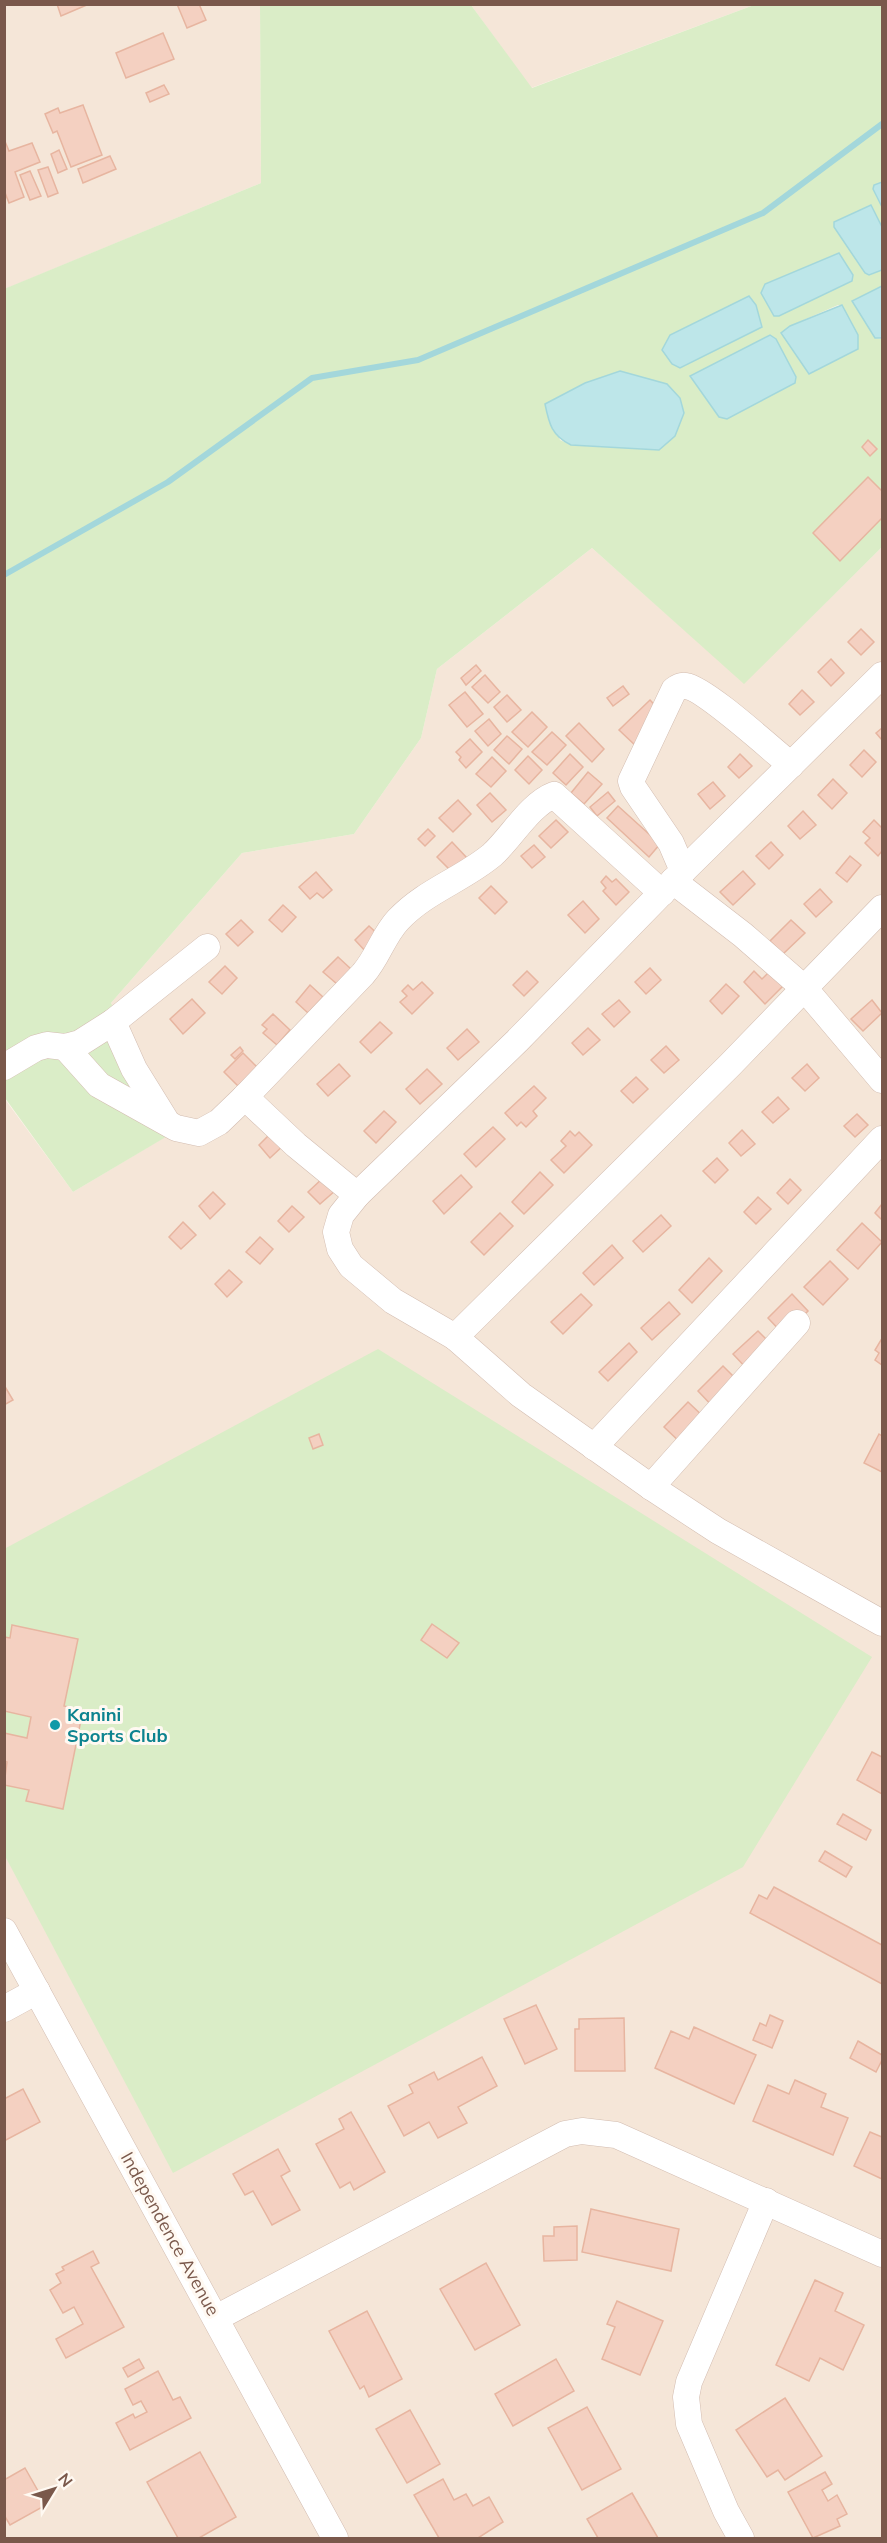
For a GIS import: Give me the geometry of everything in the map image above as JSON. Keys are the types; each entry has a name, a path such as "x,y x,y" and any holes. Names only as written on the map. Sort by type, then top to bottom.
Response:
{"street":[{"path":"882,675 673,882 517,1041 357,1195 341,1215 336,1232 340,1249 351,1266 393,1301 455,1337 521,1395 651,1487 718,1531 882,1623"},
{"path":"673,882 671,843 633,787 632,781 674,690 680,686 688,686 695,690 729,714 791,765"},
{"path":"65,1047 99,1085 168,1123 186,1131 199,1132 219,1122 368,969 399,919 429,893 492,855 547,798 554,795 743,935 805,989 882,1080"},
{"path":"455,1337 805,989 882,908"},
{"path":"4,1067 36,1048 47,1045 65,1047 80,1043 113,1022 207,947"},
{"path":"113,1022 134,1069 168,1123"},
{"path":"245,1097 357,1195"},
{"path":"594,1447 882,1138"},
{"path":"651,1487 797,1323"},
{"name":"Independence Avenue","path":"4,1930 335,2538"},
{"path":"4,2009 37,1991"},
{"path":"216,2318 565,2134 582,2131 616,2135 766,2200 882,2254"},
{"path":"741,2538 726,2511 689,2424 686,2397 689,2382 766,2200"}],"shaded area":[{"path":"5,5 260,5 261,183 5,289"},
{"path":"471,5 754,5 531,88"},
{"path":"882,547 882,2538 5,2538 4,1098 73,1192 180,1128 111,1003 242,853 354,834 421,738 437,669 592,548 744,683"}],"green space":[{"path":"260,5 471,5 532,88 754,5 882,5 882,182 874,185 876,196 882,207 882,227 870,205 865,208 869,275 882,270 882,286 852,301 875,338 882,339 882,547 744,684 592,548 437,669 421,738 354,834 242,853 111,1003 181,1128 73,1192 5,1098 4,289 261,183","holes":["839,253 774,316 761,293 765,284","838,305 842,305 809,374 781,333 790,326","620,371 667,384 675,436 659,450 571,445 560,440 545,404 585,383"]},
{"path":"378,1349 872,1657 743,1867 173,2173 5,1856 4,1549"}],"water":[{"path":"882,182 882,207 873,189 874,185"},
{"path":"871,205 882,227 882,270 869,275 865,273 834,227 834,222"},
{"path":"839,253 853,275 852,281 779,316 774,316 761,293 765,284"},
{"path":"882,286 882,338 875,338 852,301"},
{"path":"749,296 756,305 762,327 680,368 672,364 662,350 670,335"},
{"path":"842,305 858,335 858,349 809,374 781,333 790,326"},
{"path":"770,335 776,339 796,377 795,383 727,419 719,417 690,376"},
{"path":"620,371 667,384 680,398 684,413 675,436 659,450 571,445 559,438 550,423 545,404 585,383"}],"building":[{"path":"57,4 89,4 61,16"},
{"path":"177,4 199,4 206,20 187,28"},
{"path":"163,33 174,59 126,78 116,53"},
{"path":"164,85 169,94 150,102 146,93"},
{"path":"83,105 102,155 71,167 57,131 53,133 45,114 58,108 60,113"},
{"path":"4,139 9,151 32,143 40,162 15,172 24,197 9,203 4,190"},
{"path":"59,150 67,169 58,173 51,154"},
{"path":"110,156 116,169 83,183 78,169"},
{"path":"48,167 58,193 48,197 38,170"},
{"path":"30,171 41,196 30,200 20,175"},
{"path":"868,440 877,449 870,456 862,447"},
{"path":"868,477 882,491 882,518 840,561 813,533"},
{"path":"861,629 874,642 861,655 848,642"},
{"path":"831,659 844,673 831,686 818,672"},
{"path":"476,665 481,671 466,685 461,678"},
{"path":"485,675 500,692 488,703 472,687"},
{"path":"623,686 629,694 613,706 607,698"},
{"path":"802,690 814,702 800,715 789,704"},
{"path":"465,692 483,714 467,727 449,705"},
{"path":"507,695 521,710 507,722 494,707"},
{"path":"650,700 667,718 637,747 619,730"},
{"path":"532,712 547,727 528,747 512,732"},
{"path":"489,719 501,734 488,746 475,731"},
{"path":"579,723 604,749 592,762 566,736"},
{"path":"882,728 882,740 876,733"},
{"path":"552,732 566,745 547,765 532,752"},
{"path":"507,736 522,749 509,764 494,750"},
{"path":"470,739 482,752 466,768 456,752"},
{"path":"864,750 876,762 862,777 850,765"},
{"path":"570,754 583,767 566,785 553,773"},
{"path":"740,754 752,766 739,778 728,767"},
{"path":"528,756 542,770 529,784 515,770"},
{"path":"492,757 506,771 491,787 476,774"},
{"path":"588,772 602,784 584,804 571,793"},
{"path":"833,779 847,793 832,809 818,795"},
{"path":"713,782 725,796 710,809 698,794"},
{"path":"608,792 615,801 597,816 590,807"},
{"path":"490,793 506,810 492,822 477,805"},
{"path":"458,800 471,814 453,832 439,818"},
{"path":"618,806 660,844 649,857 607,818"},
{"path":"803,811 816,825 800,839 788,826"},
{"path":"556,820 568,832 551,848 539,836"},
{"path":"874,820 882,828 882,851 878,856 865,843 870,838 863,832"},
{"path":"428,829 435,836 425,846 418,839"},
{"path":"452,842 467,858 452,872 437,857"},
{"path":"771,842 783,855 769,869 756,856"},
{"path":"534,845 545,857 532,868 521,856"},
{"path":"850,856 861,865 847,882 836,873"},
{"path":"743,871 755,884 733,905 720,892"},
{"path":"316,872 332,890 323,898 317,893 310,899 299,887"},
{"path":"606,876 612,882 616,879 629,892 616,905 603,891 606,888 601,882"},
{"path":"491,886 507,902 495,914 479,898"},
{"path":"820,889 832,902 816,917 804,904"},
{"path":"583,901 599,919 585,933 568,915"},
{"path":"283,905 296,917 282,932 269,920"},
{"path":"241,920 253,932 238,946 226,934"},
{"path":"791,920 805,933 783,954 770,941"},
{"path":"369,926 382,938 367,953 355,940"},
{"path":"338,957 351,969 337,984 323,972"},
{"path":"225,966 237,978 222,994 209,982"},
{"path":"774,967 788,981 765,1004 744,982 754,971 762,979"},
{"path":"650,968 661,980 646,994 635,982"},
{"path":"527,971 538,982 524,996 513,985"},
{"path":"422,982 433,993 412,1014 400,1002 407,996 402,991 408,985 413,990"},
{"path":"726,984 739,996 722,1014 710,1001"},
{"path":"310,985 323,997 308,1013 296,1002"},
{"path":"192,999 205,1013 183,1034 170,1019"},
{"path":"619,1000 630,1012 614,1027 602,1014"},
{"path":"872,1000 882,1013 863,1031 851,1019"},
{"path":"273,1014 290,1030 277,1045 263,1033 267,1029 262,1025"},
{"path":"380,1022 392,1033 371,1053 360,1042"},
{"path":"588,1028 600,1040 583,1055 572,1043"},
{"path":"467,1029 479,1042 458,1060 447,1048"},
{"path":"666,1046 679,1060 664,1073 651,1060"},
{"path":"240,1047 243,1051 235,1059 231,1055"},
{"path":"243,1053 257,1067 238,1086 224,1072"},
{"path":"339,1064 350,1076 328,1096 317,1084"},
{"path":"807,1064 819,1078 805,1091 792,1078"},
{"path":"427,1069 442,1084 420,1104 406,1089"},
{"path":"636,1077 648,1089 633,1103 621,1091"},
{"path":"534,1086 546,1098 533,1111 537,1116 526,1127 521,1122 517,1126 505,1113"},
{"path":"778,1097 789,1109 773,1123 762,1112"},
{"path":"384,1111 396,1122 376,1143 364,1131"},
{"path":"857,1114 868,1125 855,1137 844,1126"},
{"path":"493,1127 505,1139 476,1167 464,1154"},
{"path":"274,1130 286,1143 270,1158 259,1145"},
{"path":"742,1130 755,1144 741,1156 729,1143"},
{"path":"570,1131 575,1136 579,1132 592,1145 564,1173 551,1160 566,1146 561,1141"},
{"path":"717,1158 728,1170 715,1183 703,1171"},
{"path":"540,1172 553,1185 524,1214 512,1202"},
{"path":"461,1175 472,1187 444,1214 433,1201"},
{"path":"324,1177 336,1190 320,1204 308,1192"},
{"path":"790,1179 801,1190 788,1204 777,1193"},
{"path":"213,1192 225,1204 210,1219 199,1206"},
{"path":"758,1197 771,1209 756,1224 744,1212"},
{"path":"882,1204 882,1220 875,1213"},
{"path":"292,1206 304,1217 289,1232 278,1221"},
{"path":"500,1213 513,1226 484,1255 471,1242"},
{"path":"661,1215 671,1226 643,1252 633,1241"},
{"path":"183,1222 196,1235 181,1249 169,1237"},
{"path":"862,1223 882,1242 858,1269 837,1250"},
{"path":"260,1237 273,1249 260,1264 246,1252"},
{"path":"612,1245 623,1258 594,1285 583,1273"},
{"path":"709,1258 722,1271 692,1303 679,1290"},
{"path":"830,1261 848,1279 823,1305 804,1287"},
{"path":"229,1270 242,1282 227,1297 215,1284"},
{"path":"581,1294 592,1305 563,1334 551,1322"},
{"path":"792,1294 808,1311 784,1335 768,1318"},
{"path":"669,1302 680,1314 652,1340 641,1328"},
{"path":"758,1331 774,1347 749,1371 733,1354"},
{"path":"881,1340 882,1365 875,1360 879,1353 875,1350"},
{"path":"629,1343 637,1352 608,1381 599,1372"},
{"path":"723,1366 741,1384 716,1410 698,1391"},
{"path":"4,1385 13,1400 4,1405"},
{"path":"688,1402 707,1420 683,1445 664,1427"},
{"path":"319,1434 323,1445 313,1449 309,1438"},
{"path":"879,1434 882,1436 882,1472 864,1463"},
{"path":"432,1624 459,1643 447,1658 421,1640"},
{"name":"Kanini Sports Club","path":"12,1625 78,1639 64,1706 83,1710 63,1809 26,1801 29,1790 4,1785 7,1762 4,1761 4,1733 27,1738 31,1717 4,1711 4,1637 10,1638"},
{"path":"872,1752 882,1757 882,1794 857,1780"},
{"path":"843,1814 871,1830 866,1840 837,1824"},
{"path":"825,1851 852,1867 846,1877 819,1861"},
{"path":"774,1887 882,1945 882,1984 750,1913 759,1895 767,1899"},
{"path":"536,2005 557,2049 525,2064 504,2019"},
{"path":"770,2015 783,2021 772,2048 753,2040 760,2023 766,2026"},
{"path":"624,2018 625,2071 575,2071 575,2029 579,2029 579,2019"},
{"path":"694,2027 756,2055 734,2104 655,2068 671,2031 689,2039"},
{"path":"858,2041 882,2055 876,2072 850,2058"},
{"path":"482,2057 497,2086 458,2107 467,2123 438,2138 429,2122 404,2136 388,2106 413,2093 409,2085 434,2072 438,2080"},
{"path":"795,2080 826,2094 821,2107 848,2118 833,2155 753,2121 768,2085 789,2094"},
{"path":"23,2089 40,2122 4,2141 4,2099"},
{"path":"351,2112 385,2172 354,2190 350,2182 340,2188 316,2144 344,2129 339,2119"},
{"path":"870,2132 882,2137 882,2179 854,2166"},
{"path":"278,2149 290,2171 281,2176 300,2210 272,2225 253,2191 245,2195 233,2174"},
{"path":"591,2209 679,2229 671,2271 582,2252"},
{"path":"577,2226 577,2260 544,2261 543,2236 554,2236 554,2227"},
{"path":"93,2251 99,2263 91,2267 124,2327 66,2358 56,2339 83,2324 74,2307 63,2313 50,2290 61,2283 56,2274 64,2270 62,2267"},
{"path":"486,2263 520,2325 475,2350 440,2289"},
{"path":"815,2280 843,2293 835,2311 864,2325 843,2370 820,2358 809,2381 776,2365"},
{"path":"617,2301 663,2321 640,2375 602,2359 615,2327 607,2324"},
{"path":"367,2311 402,2379 369,2397 364,2386 360,2389 329,2331"},
{"path":"139,2359 144,2368 128,2377 123,2368"},
{"path":"556,2359 574,2391 513,2426 495,2394"},
{"path":"158,2371 173,2400 180,2397 191,2418 130,2450 116,2423 133,2414 135,2418 147,2412 141,2401 133,2405 125,2389"},
{"path":"785,2398 822,2456 785,2480 778,2470 767,2477 736,2430"},
{"path":"587,2407 621,2469 582,2490 548,2428"},
{"path":"410,2410 440,2464 407,2483 376,2429"},
{"path":"200,2452 236,2517 199,2538 178,2538 147,2482"},
{"path":"25,2468 46,2505 10,2525 4,2515 4,2480"},
{"path":"825,2472 832,2484 822,2490 828,2501 837,2495 847,2514 837,2519 840,2526 813,2538 788,2492"},
{"path":"443,2479 454,2500 466,2494 473,2506 489,2497 503,2522 478,2538 439,2538 414,2495"},
{"path":"632,2493 658,2538 598,2538 587,2519"}],"waterway":[{"path":"4,575 168,482 312,378 418,360 763,213 882,124"}],"place":[{"name":"Kanini Sports Club","path":"55,1725"}]}
